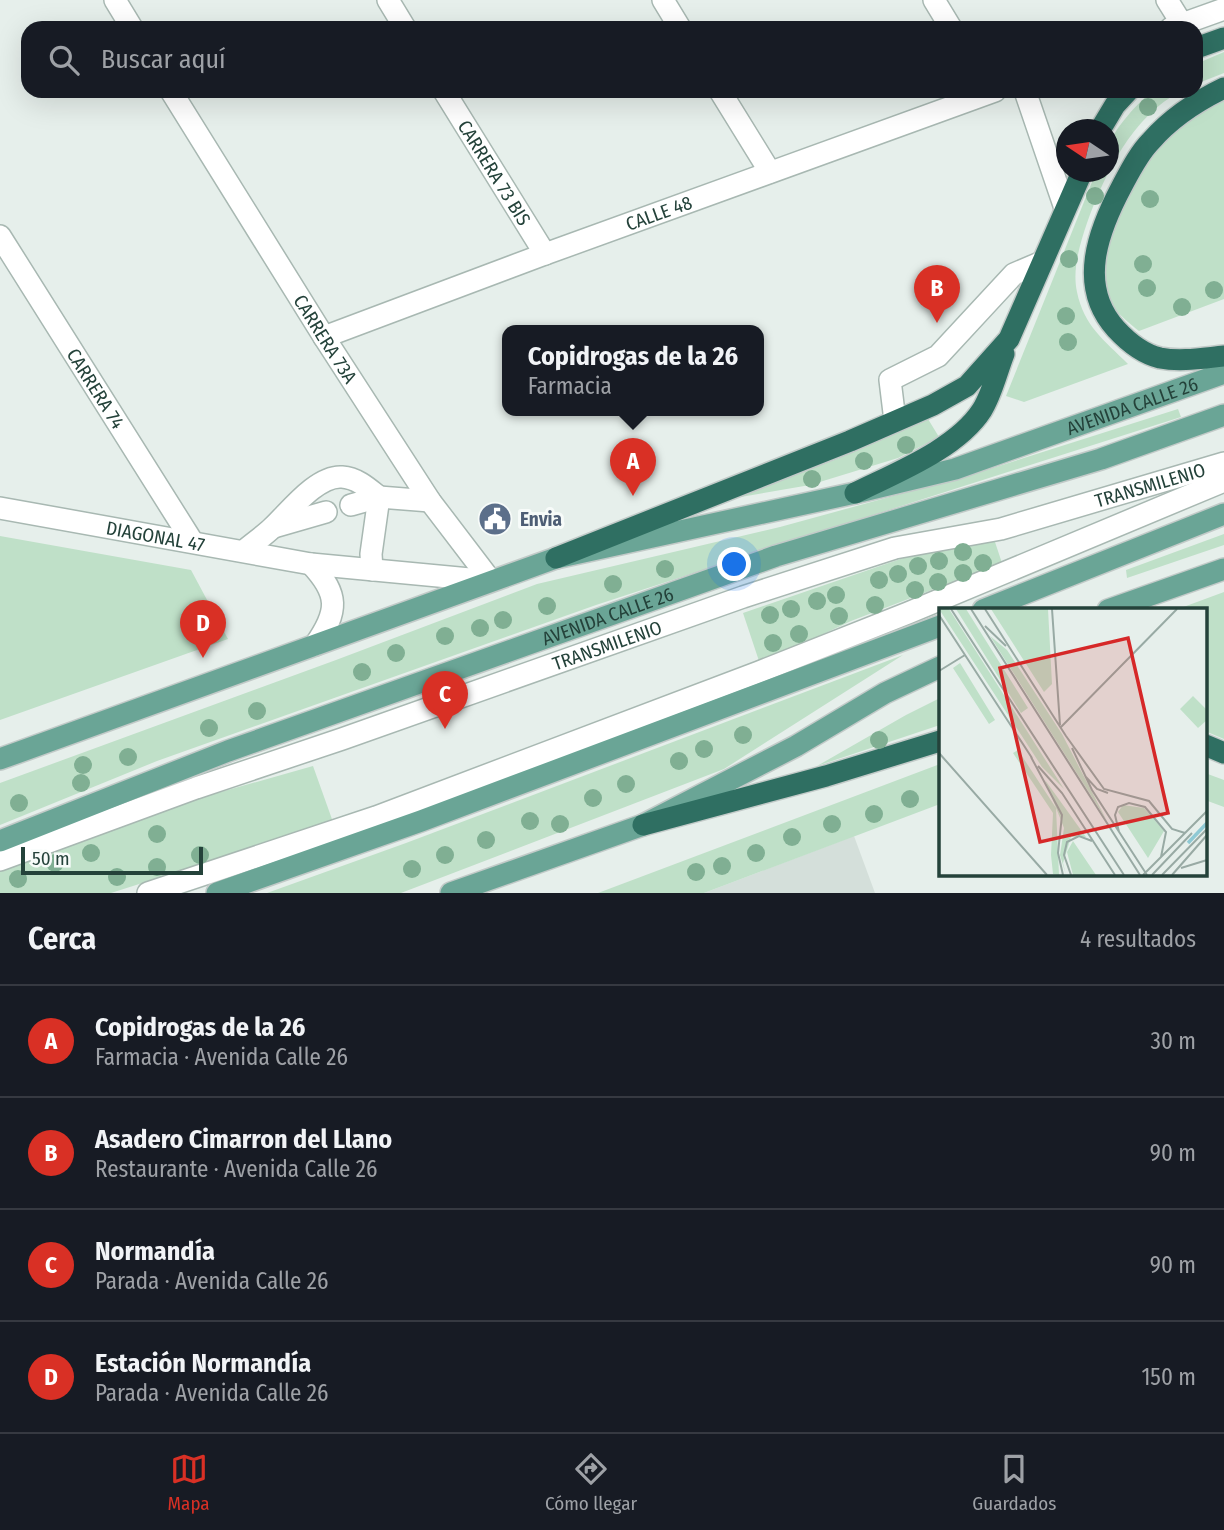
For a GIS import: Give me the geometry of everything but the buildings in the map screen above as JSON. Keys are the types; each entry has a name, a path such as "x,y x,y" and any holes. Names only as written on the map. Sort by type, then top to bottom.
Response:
{"highway":[{"path":"1203,46 1224,38"},
{"path":"1224,88 1196,102 1150,141 1109,209 1098,240 1093,275 1096,297 1107,320 1139,349 1158,357 1183,360 1224,356"},
{"path":"1107,119 1122,98"},
{"path":"855,493 931,454 957,436 982,409 1009,339 1077,182"},
{"path":"556,558 933,405 967,386 1009,339"},
{"path":"643,825 826,776 939,741"},
{"path":"1206,746 1224,754"}],"main road":[{"name":"AVENIDA CALLE 26","path":"0,759 556,558 955,469 1224,373"},
{"name":"AVENIDA CALLE 26","path":"0,841 228,751 750,565 1101,459 1224,415"},
{"path":"988,608 1224,514"},
{"path":"1114,608 1224,569"},
{"path":"217,893 421,821 939,626"},
{"path":"451,893 643,825 796,746 885,693 939,667"}],"street":[{"path":"115,0 128,21"},
{"path":"388,0 401,21"},
{"path":"663,0 676,21"},
{"path":"934,0 947,21"},
{"path":"1167,0 1175,21"},
{"path":"1191,21 1224,9"},
{"name":"CARRERA 73A","path":"175,98 430,501 491,581"},
{"name":"CARRERA 73 BIS","path":"448,98 545,254"},
{"path":"724,98 770,172"},
{"name":"CALLE 48","path":"324,337 975,98"},
{"path":"1027,98 1065,208"},
{"name":"CARRERA 74","path":"0,236 192,541"},
{"path":"895,421 890,380 938,356 1014,274 1042,262"},
{"name":"TRANSMILENIO","path":"0,860 196,788 743,597 895,548 1001,529 1224,463"},
{"path":"244,551 273,528 296,502 316,487 338,477 352,479 379,497"},
{"name":"TRANSMILENIO","path":"148,893 376,817 759,672 1224,481"},
{"path":"351,505 379,497 430,501"},
{"path":"372,570 371,554 379,497"},
{"name":"DIAGONAL 47","path":"0,508 311,564 491,581"},
{"path":"273,528 326,512"},
{"path":"311,564 326,580 332,597 327,628 315,645"}],"shaded area":[{"path":"854,836 875,893 704,893"}],"green space":[{"path":"1224,52 1224,73 1203,81 1203,61"},
{"path":"1144,98 1170,98 1134,131 1119,153 1119,128"},
{"path":"1224,100 1224,299 1139,331 1116,310 1104,289 1103,266 1111,232 1125,197 1151,153 1184,122"},
{"path":"1092,182 1104,182 1082,239 1076,266 1077,292 1080,304 1096,332 1128,364 1024,402 1006,396"},
{"path":"1178,409 1181,417 596,605 157,761 0,825 0,783 537,584 780,527 977,473"},
{"path":"928,419 939,437 898,458 810,485 729,499 837,459"},
{"path":"1224,534 1224,545 1127,578 1126,570"},
{"path":"0,536 191,570 228,639 0,720"},
{"path":"994,539 1002,563 851,621 760,664 743,613 918,553"},
{"path":"1224,592 1224,739 1206,731 1206,608 1181,608"},
{"path":"903,655 724,769 401,893 267,893 406,843"},
{"path":"939,698 939,725 817,766"},
{"path":"939,764 939,804 704,893 598,893"},
{"path":"313,766 333,822 111,893 0,893 0,868 136,816"},
{"path":"1206,773 1224,780 1224,807 1206,800"}],"place":[{"name":"Asadero Cimarron del Llano","path":"937,323"},
{"name":"Copidrogas de la 26","path":"633,496"},
{"name":"Envia","path":"495,519"},
{"name":"Estación Normandía","path":"203,658"},
{"name":"Normandía","path":"445,729"}]}
